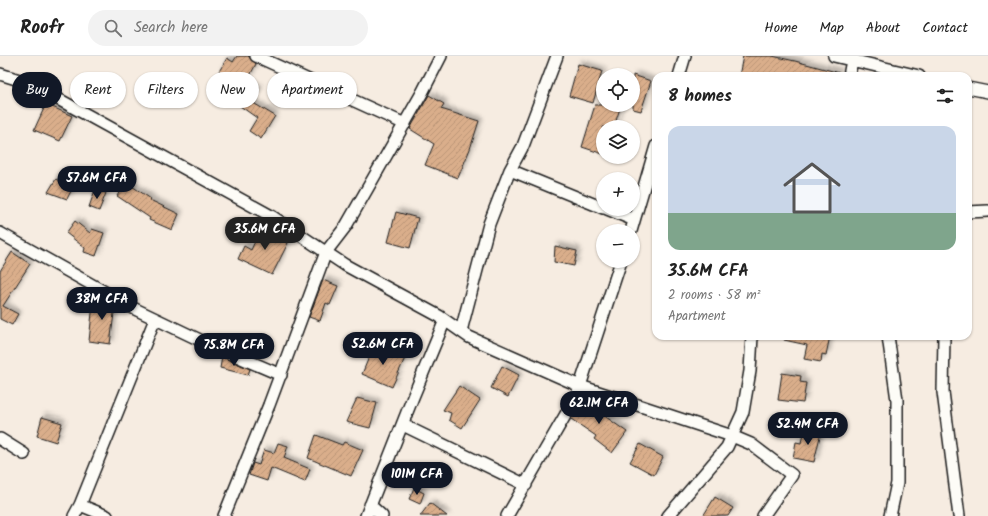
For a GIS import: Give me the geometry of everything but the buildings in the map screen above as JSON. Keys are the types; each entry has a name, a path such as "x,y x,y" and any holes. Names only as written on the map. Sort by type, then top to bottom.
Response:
{"street":[{"path":"256,56 405,124"},
{"path":"224,516 281,375 326,252 346,226 405,124 441,56"},
{"path":"461,331 489,224 510,170 523,146 558,56"},
{"path":"680,72 685,56"},
{"path":"834,56 902,72"},
{"path":"850,72 852,60"},
{"path":"0,74 29,82 273,217 345,265 445,320 469,337 580,386 732,436 751,444 792,475 763,516"},
{"path":"972,89 988,92"},
{"path":"633,224 652,167"},
{"path":"510,170 596,205"},
{"path":"972,212 988,211"},
{"path":"624,216 634,220"},
{"path":"0,233 155,319 281,375"},
{"path":"507,516 577,395 619,268"},
{"path":"74,516 80,505 155,319"},
{"path":"382,516 368,511 403,425 412,397 445,320"},
{"path":"668,516 727,447 743,412 750,371 752,340"},
{"path":"889,340 897,400 897,483 890,516"},
{"path":"944,340 943,392 959,516"},
{"path":"403,425 526,485"},
{"path":"0,440 24,454"},
{"path":"80,505 107,516"}]}
